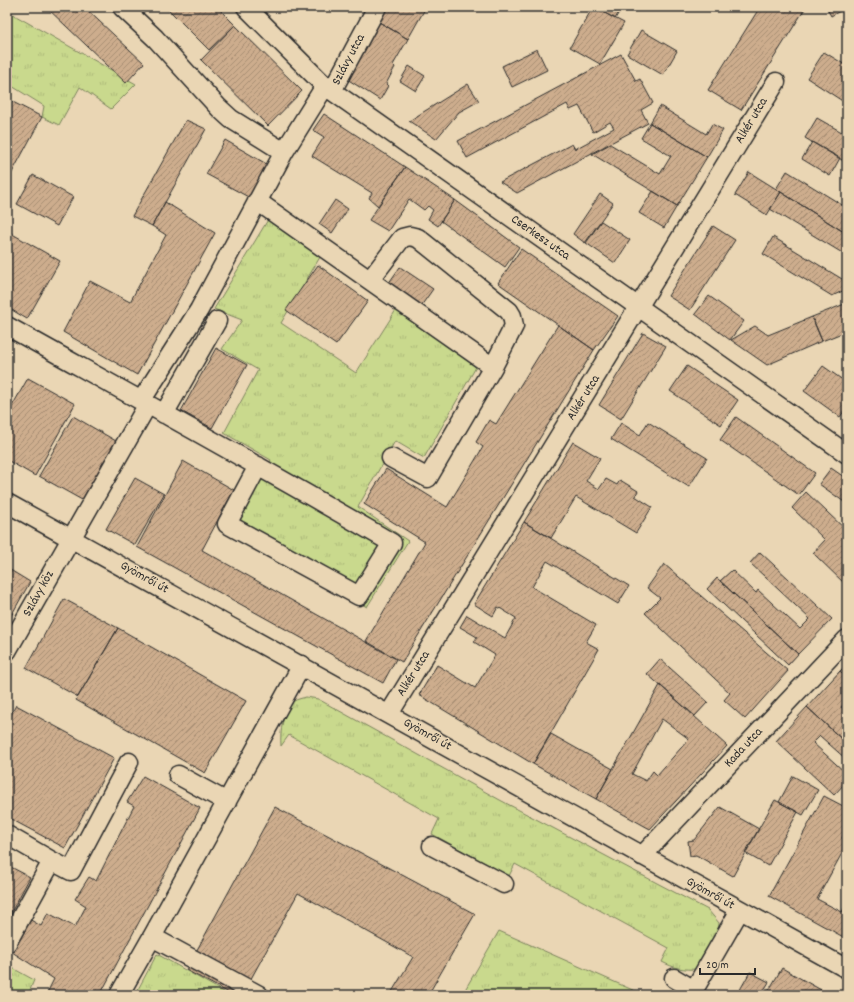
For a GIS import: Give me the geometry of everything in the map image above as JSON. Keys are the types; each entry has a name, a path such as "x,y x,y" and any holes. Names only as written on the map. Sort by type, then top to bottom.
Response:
{"street":[{"path":"122,7 155,38 219,108 231,119 284,152"},
{"name":"Cserkesz utca","path":"246,7 328,88 847,454"},
{"name":"Szlávy utca","path":"144,403 199,310 284,152 328,88 377,7"},
{"name":"Alkér utca","path":"389,714 776,82"},
{"path":"257,201 493,367"},
{"path":"370,280 402,238 410,236 418,238 509,311 512,316 514,326 493,367 428,478 391,458"},
{"path":"164,414 217,321"},
{"path":"7,326 258,466 392,543 359,596 227,524 258,466"},
{"name":"Szlávy köz","path":"7,651 144,403"},
{"name":"Gyömrői út","path":"7,503 847,969"},
{"name":"Kada utca","path":"642,856 847,639"},
{"path":"119,995 302,666"},
{"path":"7,835 71,871 129,762"},
{"path":"178,775 226,802"},
{"path":"432,846 504,884"},
{"path":"7,943 52,861"},
{"path":"674,978 693,992 740,910"},
{"path":"152,937 259,995"}],"green space":[{"path":"7,11 136,84 111,109 80,87 59,125 42,117 44,106 7,83"},
{"path":"269,218 323,252 281,323 356,373 396,310 476,367 424,458 395,441 358,507 408,541 367,607 229,532 271,460 224,433 258,370 222,349 242,320 214,309"},
{"path":"306,697 318,699 500,800 708,910 719,923 718,939 698,969 683,969 666,964 662,962 669,948 515,864 509,876 432,834 439,819 289,735 281,746 283,722 287,711 294,701"},
{"path":"499,931 644,995 462,995"},
{"path":"157,954 229,995 135,995"},
{"path":"7,965 34,980 28,995 7,995"}],"building":[{"path":"46,7 84,7 144,63 126,83"},
{"path":"170,7 217,7 235,25 209,50 168,9"},
{"path":"387,7 426,7 408,39 379,22"},
{"path":"593,7 624,23 600,64 570,47"},
{"path":"595,7 622,7 615,19"},
{"path":"760,7 806,7 741,110 708,90"},
{"path":"826,7 847,7 831,16"},
{"path":"379,22 408,39 393,65 395,67 386,84 388,86 380,100 347,79"},
{"path":"235,25 302,91 268,126 201,60"},
{"path":"641,30 677,51 663,75 627,54"},
{"path":"537,49 547,70 512,87 502,66"},
{"path":"824,52 847,66 847,104 807,78"},
{"path":"621,54 636,81 640,79 653,103 641,110 648,123 517,193 500,182 572,144 575,149 614,128 610,122 593,132 579,106 570,110 567,104 467,158 458,141"},
{"path":"409,66 425,76 416,91 400,81"},
{"path":"468,84 479,101 459,112 436,139 409,121"},
{"path":"7,99 42,117 7,182"},
{"path":"660,106 706,134 712,124 723,130 707,157 650,123"},
{"path":"324,114 405,167 378,206 369,198 372,193 312,156 324,137 313,130"},
{"path":"817,118 847,135 847,163 805,138"},
{"path":"186,120 206,129 152,226 132,216"},
{"path":"650,123 707,157 677,206 592,154 610,144 660,174 671,156 641,138"},
{"path":"225,140 270,166 252,199 206,174"},
{"path":"812,142 840,158 830,176 802,159"},
{"path":"405,167 455,200 438,226 428,219 433,210 428,206 424,210 409,199 388,231 369,220"},
{"path":"787,171 847,208 847,234 776,189"},
{"path":"749,172 781,192 767,215 735,195"},
{"path":"33,175 73,197 57,226 17,204"},
{"path":"653,191 677,206 664,228 639,213"},
{"path":"781,192 847,234 847,249 844,254 770,209"},
{"path":"600,194 613,203 585,243 573,234"},
{"path":"335,200 348,209 332,233 319,224"},
{"path":"455,200 519,247 505,267 441,221"},
{"path":"165,202 215,233 137,375 63,332 90,281 130,302 166,235 152,226"},
{"path":"601,221 630,240 615,263 586,243"},
{"path":"713,226 735,240 690,310 668,296"},
{"path":"7,231 60,261 27,319 7,307"},
{"path":"773,237 847,282 847,289 832,296 763,254"},
{"path":"521,249 618,316 594,350 498,283"},
{"path":"318,265 368,301 336,345 286,310"},
{"path":"400,267 433,289 421,306 388,284"},
{"path":"709,296 744,321 730,340 695,314"},
{"path":"847,303 847,331 822,341 812,317"},
{"path":"812,317 822,341 767,365 731,340 755,326 768,335"},
{"path":"558,325 594,350 402,662 366,641 425,542 364,504 386,469 447,507 483,447 476,442 489,420 496,424"},
{"path":"643,333 666,346 621,419 599,405"},
{"path":"216,348 247,365 212,428 181,411"},
{"path":"687,366 738,400 721,425 670,391"},
{"path":"823,366 847,383 847,407 840,417 804,391"},
{"path":"28,378 75,404 35,476 7,460 7,415"},
{"path":"73,416 116,441 82,500 39,476"},
{"path":"736,417 815,473 799,495 720,440"},
{"path":"648,422 707,458 689,487 611,439 621,423 640,435"},
{"path":"573,442 600,458 586,481 599,489 606,479 617,485 620,480 638,491 635,496 652,507 636,533 576,497 551,538 524,522"},
{"path":"183,461 234,490 202,550 396,659 383,683 137,547"},
{"path":"831,468 847,479 847,504 819,484"},
{"path":"135,478 164,494 135,545 106,529"},
{"path":"806,492 847,531 847,586 813,553 825,540 792,508"},
{"path":"524,522 629,586 618,604 547,561 532,587 596,625 586,642 599,649 533,764 419,695 437,665 475,688 495,655 474,642 477,637 460,627 467,615 505,638 516,618 498,607 493,616 474,604"},
{"path":"760,552 832,619 798,654 720,581 732,570 756,593 758,590 800,629 810,619 750,563"},
{"path":"664,564 788,671 745,719 724,700 730,693 645,613 660,598 647,588"},
{"path":"7,568 30,582 7,623"},
{"path":"717,578 798,654 788,665 707,589"},
{"path":"64,599 118,628 78,697 26,668"},
{"path":"118,628 246,701 205,773 76,700"},
{"path":"660,659 708,702 695,716 647,674"},
{"path":"847,664 847,678 840,671"},
{"path":"840,671 847,678 847,700 841,707 847,712 847,744 807,707"},
{"path":"660,685 727,746 650,829 596,799","holes":["662,719 689,739 657,775 653,771 646,781 632,774"]},
{"path":"16,705 114,758 65,848 7,817 7,722"},
{"path":"807,707 847,744 847,760 820,736 813,743 847,774 847,781 834,795 776,741"},
{"path":"551,734 613,769 596,799 533,764"},
{"path":"143,776 200,808 100,995 46,995 54,979 12,952 29,919 41,926 48,913 75,927 86,906 75,899 89,877 96,881 134,806 127,802"},
{"path":"793,776 818,790 803,815 779,802"},
{"path":"824,796 847,808 847,828 842,838 847,840 847,844 817,899 842,912 847,903 847,939 769,896"},
{"path":"775,800 798,812 768,866 745,853"},
{"path":"275,807 475,914 428,995 390,995 413,957 298,893 242,995 233,995 186,970"},
{"path":"720,807 759,829 733,876 696,855 690,856 688,841 694,840"},
{"path":"7,865 30,877 7,920"},
{"path":"782,968 830,995 766,995"},
{"path":"750,972 769,982 761,995 737,995"}]}
